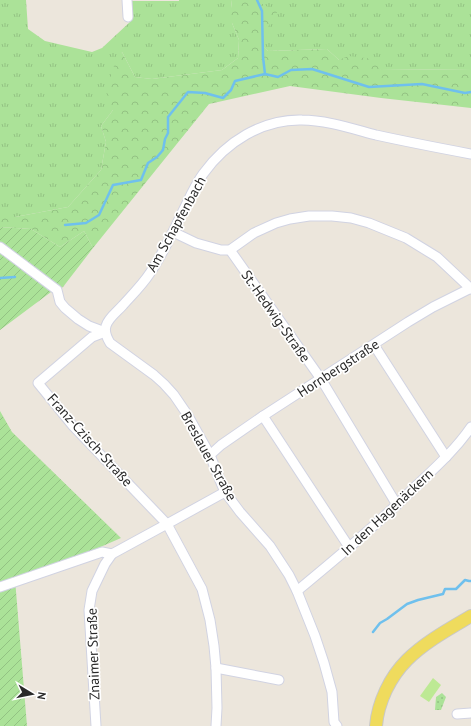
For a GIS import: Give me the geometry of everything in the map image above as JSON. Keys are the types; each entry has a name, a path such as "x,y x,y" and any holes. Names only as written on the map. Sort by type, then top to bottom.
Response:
{"main road":[{"path":"376,726 385,692 394,676 406,660 425,645 471,616"}],"street":[{"path":"127,0 128,17"},
{"name":"Am Schapfenbach","path":"105,332 105,327 108,322 150,273 202,175 236,140 258,128 286,121 303,120 324,123 471,154"},
{"path":"173,232 196,243 217,249 230,250 254,233 276,223 290,219 309,216 351,218 369,223 406,238 437,258 471,288"},
{"path":"0,247 57,290 60,302 65,308 89,326 105,332"},
{"name":"St.-Hedwig-Straße","path":"230,250 320,379 397,505"},
{"name":"Hornbergstraße","path":"210,455 221,445 263,416 408,322 471,288"},
{"name":"Breslauer Straße","path":"105,332 110,343 154,375 174,395 187,414 210,455 225,492 240,512 270,546 289,575 315,636 324,663 332,692 334,722 337,726"},
{"name":"Franz-Czisch-Straße","path":"105,332 92,337 38,383 73,426 167,524"},
{"path":"374,345 446,457"},
{"path":"263,416 349,547"},
{"name":"In den Hagenäckern","path":"297,591 397,505 446,457 471,427"},
{"path":"0,587 102,552 112,554 225,492"},
{"path":"167,524 202,589 210,620 216,668 216,726"},
{"name":"Znaimer Straße","path":"96,726 89,610 92,591 105,564 112,554"},
{"path":"216,668 280,680"},
{"path":"457,714 471,713"}],"green space":[{"path":"0,0 26,0 28,29 45,41 92,52 102,48 131,21 132,1 232,0 232,23 239,40 238,58 222,70 152,79 135,77 122,52 113,110 101,126 106,142 101,170 68,207 15,217 0,217"},
{"path":"232,0 255,0 277,12 259,42 268,51 327,49 339,60 348,56 374,59 381,70 471,69 471,108 290,86 209,104 93,248 84,231 60,247 31,229 0,227 0,217 15,217 68,207 101,170 106,142 101,126 113,110 106,92 114,66 122,52 135,77 152,79 222,70 238,58 239,40 232,23 223,16 231,8"},
{"path":"255,0 471,0 471,69 381,70 339,60 327,49 268,51 259,43"},
{"path":"0,227 31,229 60,247 84,231 93,248 63,287 51,292 0,330"},
{"path":"0,411 12,432 121,538 82,555 15,579 27,726 0,726"},
{"path":"433,678 441,685 429,702 420,696"},
{"path":"442,693 446,697 441,710 435,710 436,697"}],"waterway":[{"path":"257,0 262,11 265,74"},
{"path":"65,225 86,223 99,215 113,185 141,180 148,163 157,157 163,150 168,133 168,117 188,92 205,93 223,98 231,90 235,81 265,74 278,77 291,70 312,69 369,87 422,84 465,93 471,92"},
{"path":"0,278 15,277"},
{"path":"373,632 380,623 407,604 443,594 445,589 456,589 465,580 471,581"}]}
